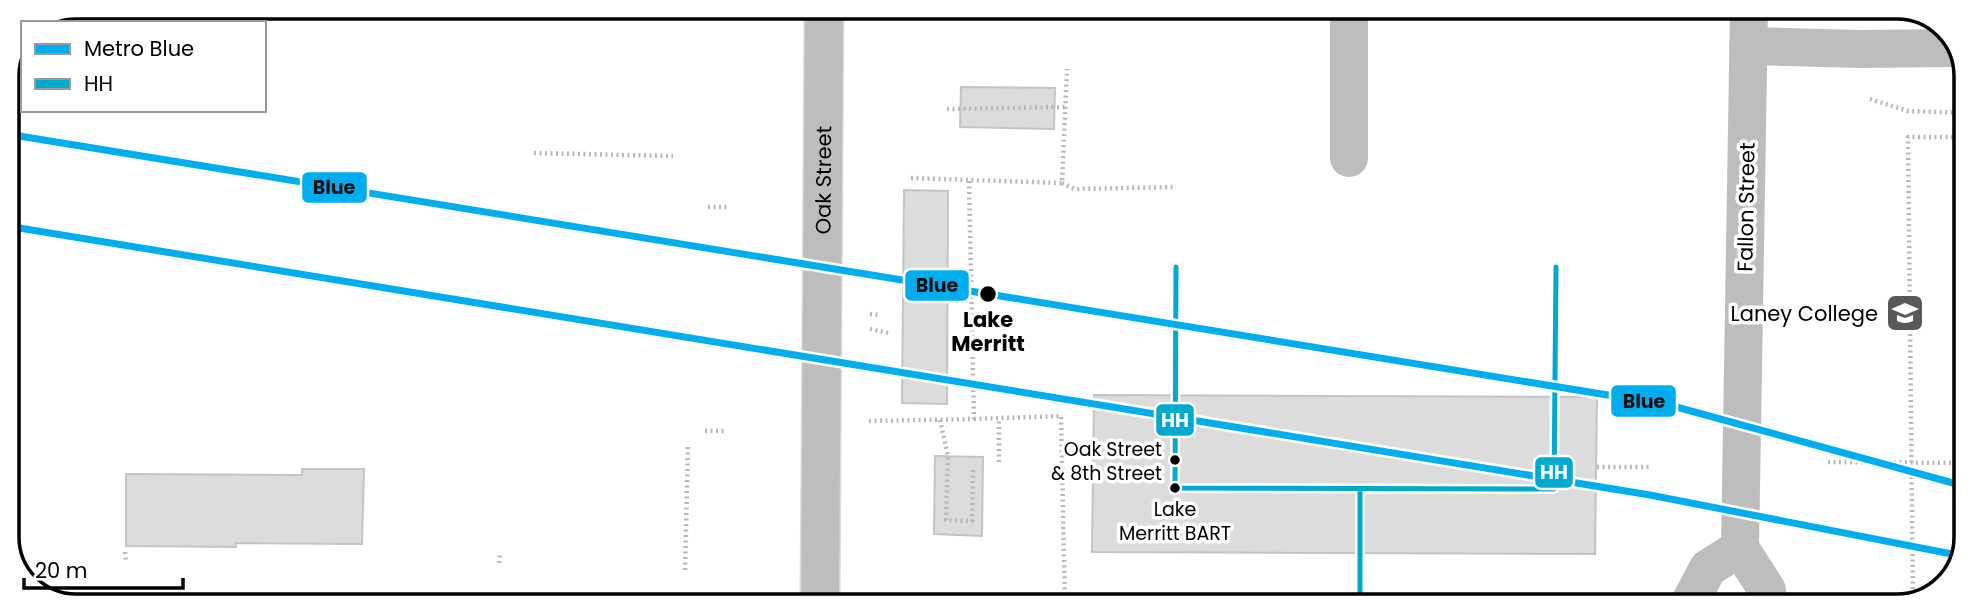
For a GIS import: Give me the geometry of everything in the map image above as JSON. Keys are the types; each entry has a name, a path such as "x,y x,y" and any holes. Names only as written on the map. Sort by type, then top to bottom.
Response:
{"street":[{"name":"Oak Street","path":"820,594 824,19"},
{"path":"1349,19 1349,158"},
{"path":"1749,28 1859,49 1946,48"},
{"name":"Fallon Street","path":"1740,548 1749,28"},
{"path":"1694,594 1708,568 1740,548 1767,594"}],"path":[{"path":"1062,183 1067,69"},
{"path":"1868,98 1908,111 1954,113"},
{"path":"947,109 1065,107"},
{"path":"1913,592 1908,137 1954,137"},
{"path":"534,153 673,156"},
{"path":"911,178 1062,183 1075,188 1176,187"},
{"path":"969,180 974,419"},
{"path":"708,207 729,207"},
{"path":"821,422 1061,416 1065,594"},
{"path":"999,418 999,462"},
{"path":"940,420 948,456 946,520 972,521 973,469"},
{"path":"705,430 727,431"},
{"path":"685,569 688,444"},
{"path":"1828,462 1954,463"},
{"path":"1597,467 1651,467"},
{"path":"125,552 126,561"},
{"path":"499,564 500,552"}],"building":[{"path":"961,87 1055,88 1054,129 960,127"},
{"path":"904,190 948,191 947,404 902,403"},
{"path":"1094,395 1597,397 1595,554 1092,552"},
{"path":"935,456 983,457 982,536 934,534"},
{"path":"302,469 364,469 362,544 126,546 126,474 302,475"}],"metro line":[{"name":"Blue","path":"19,136 1669,405 1954,483"},
{"name":"Blue","path":"19,228 1650,495 1951,554"}],"transit line":[{"name":"HH","path":"1176,267 1175,488 1554,489 1556,267"},
{"name":"HH","path":"1360,489 1360,594"}],"place":[{"name":"Lake Merritt","path":"988,294"},
{"name":"Laney College","path":"1905,313"},
{"name":"Oak Street & 8th Street","path":"1175,460"},
{"name":"Lake Merritt BART","path":"1175,488"}]}
